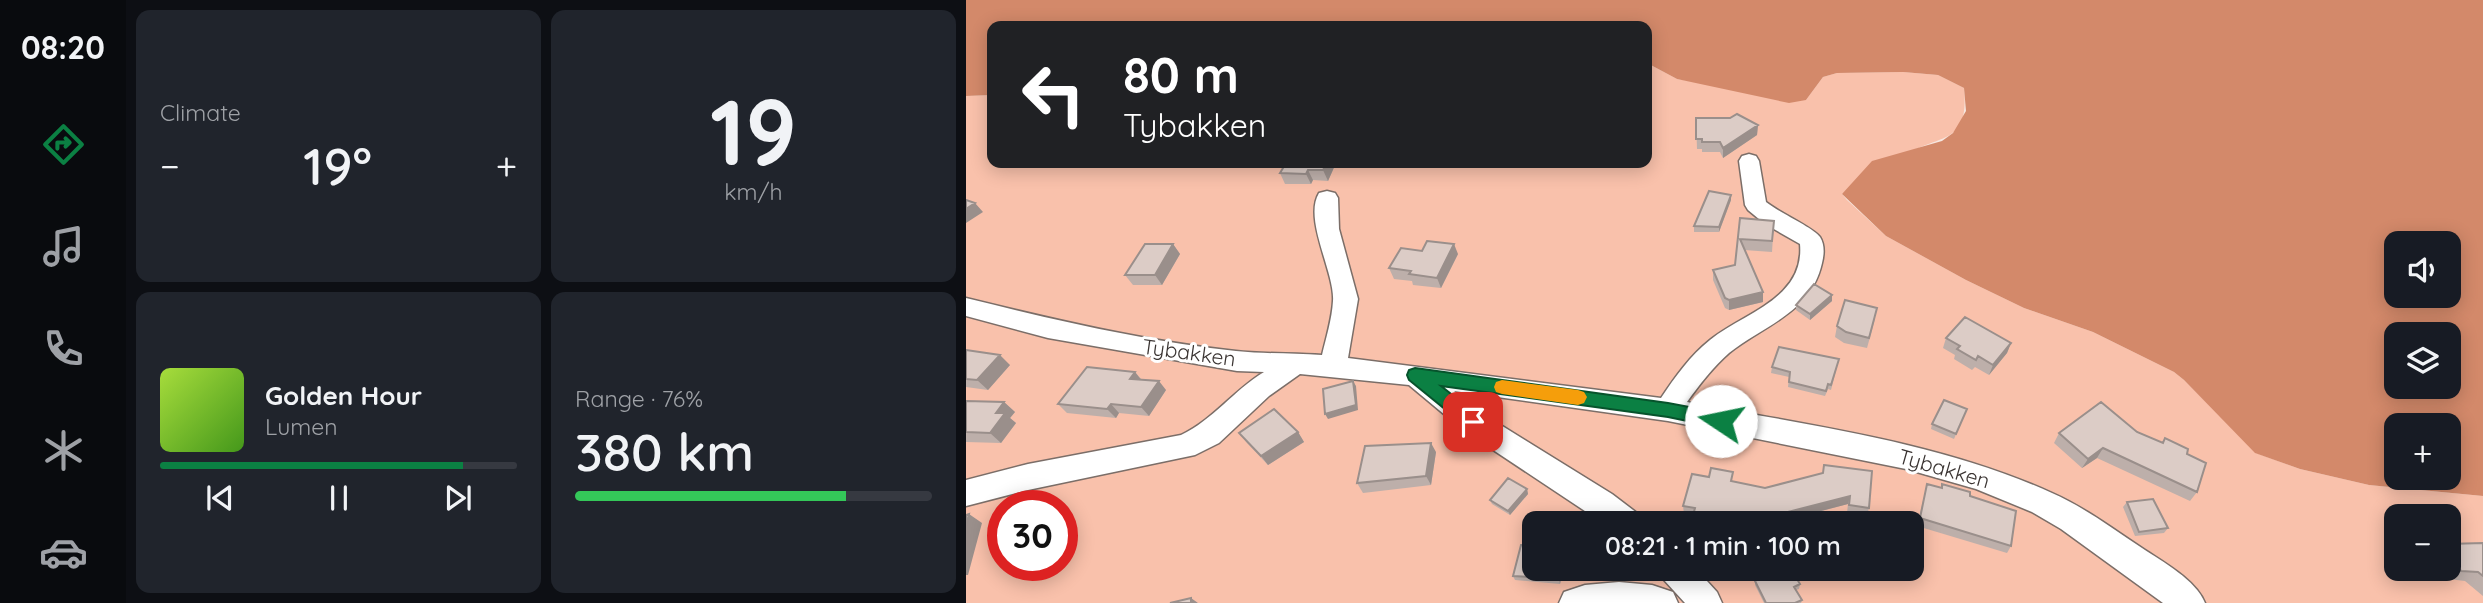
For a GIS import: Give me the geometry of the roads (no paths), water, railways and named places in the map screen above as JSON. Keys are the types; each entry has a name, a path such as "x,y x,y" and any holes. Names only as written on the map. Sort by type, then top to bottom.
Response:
{"street":[{"path":"1668,410 1683,386 1718,348 1796,295 1811,265 1813,246 1810,240 1773,219 1756,205 1749,161"},
{"path":"1327,198 1328,229 1346,299 1332,367"},
{"name":"Tybakken","path":"966,307 1048,328 1129,344 1237,361 1293,363 1415,375 1668,410 1906,457 1980,477 2043,502 2140,565 2189,603"},
{"path":"966,493 1028,477 1185,446 1209,435 1260,387 1288,370 1293,363"},
{"path":"1415,375 1473,422 1610,511"},
{"path":"1686,581 1706,603"},
{"path":"1575,603 1592,599 1651,600 1662,603"}]}
